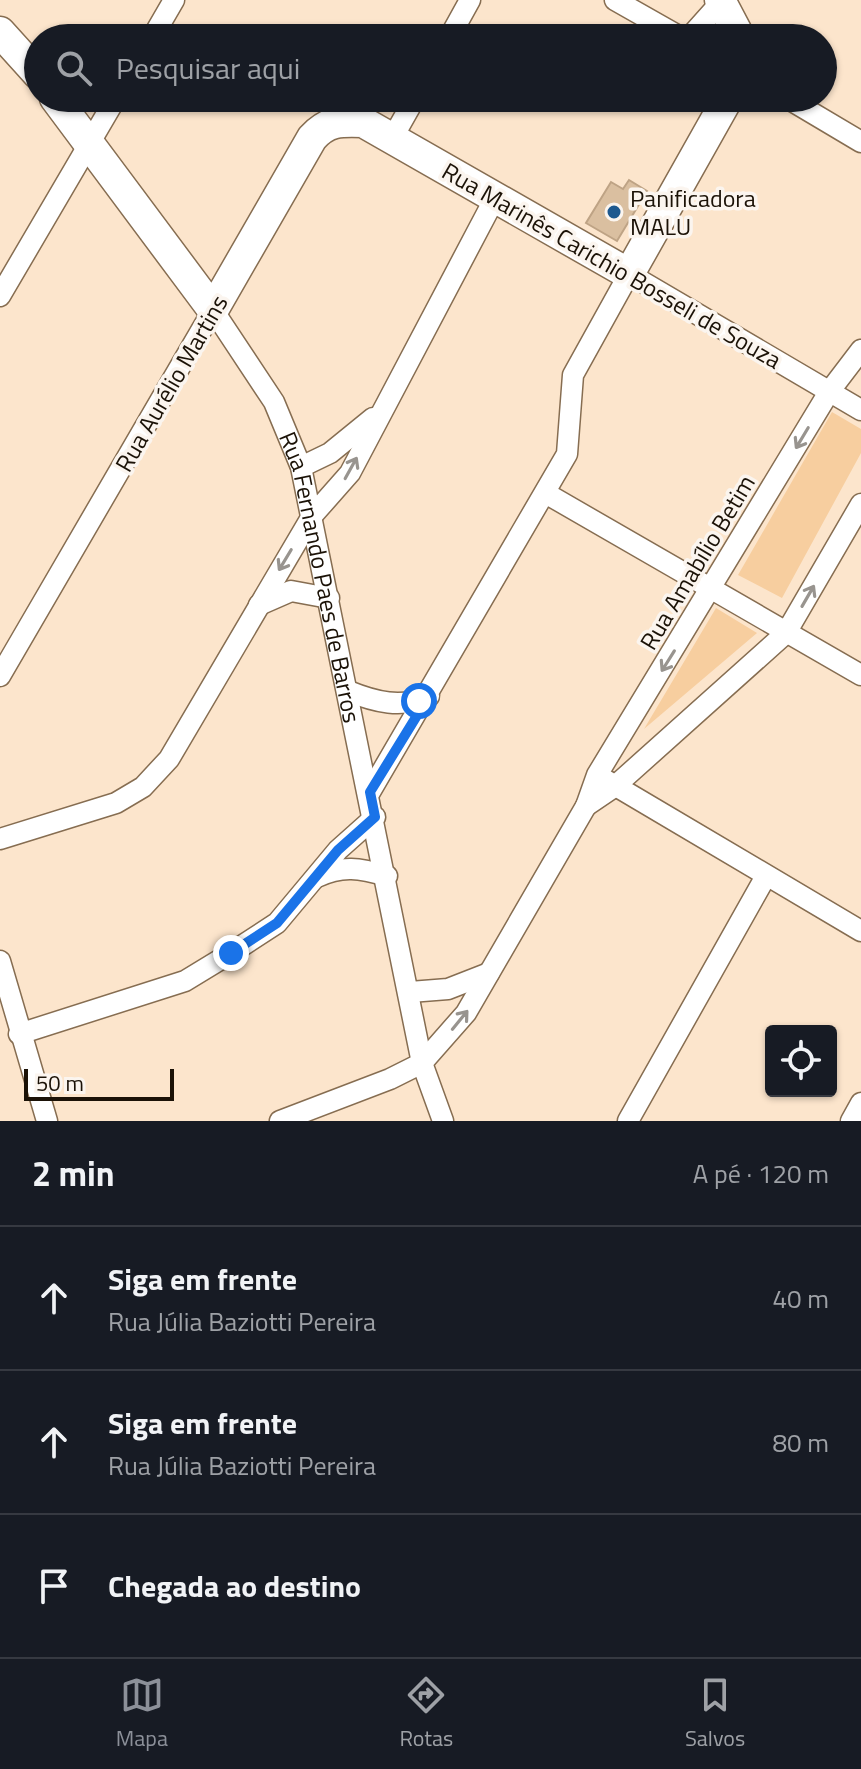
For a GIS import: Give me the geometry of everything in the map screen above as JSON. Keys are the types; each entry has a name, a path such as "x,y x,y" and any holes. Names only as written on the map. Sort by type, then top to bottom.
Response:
{"street":[{"path":"160,24 174,0"},
{"path":"457,24 470,0"},
{"path":"615,0 657,24"},
{"path":"701,24 721,1 733,24"},
{"path":"0,32 24,59"},
{"name":"Rua Fernando Paes de Barros","path":"65,112 213,310 274,402 301,467 370,792 422,1063 443,1121"},
{"path":"0,296 108,112"},
{"path":"393,137 407,112"},
{"path":"370,792 547,494 567,454 573,375 720,112"},
{"path":"811,112 861,142"},
{"name":"Rua Aurélio Martins","path":"0,676 312,138 323,126 341,121 363,122"},
{"name":"Rua Marinês Carichio Bosseli de Souza","path":"363,122 496,196 861,410"},
{"path":"0,839 116,803 143,787 169,759 312,516 350,473 496,196"},
{"name":"Rua Amabílio Betim","path":"280,1121 390,1079 422,1063 466,1013 586,806 597,775 713,589 829,392 861,350"},
{"path":"301,467 330,453 379,413"},
{"path":"547,494 861,675"},
{"name":"Rua Amabílio Betim","path":"586,806 614,787 786,633 861,504"},
{"path":"259,605 291,591 329,598"},
{"path":"348,691 375,702 400,704 429,696"},
{"path":"597,775 861,931"},
{"path":"19,1034 185,981 277,923 338,850 375,817"},
{"path":"317,877 334,869 352,867 387,876"},
{"path":"628,1121 766,876"},
{"path":"0,961 47,1121"},
{"path":"410,992 448,989 489,973"},
{"path":"851,1121 861,1103"}],"shaded area":[{"path":"832,412 861,429 861,453 782,598 738,575"},
{"path":"716,608 757,633 644,729"}],"building":[{"name":"Panificadora MALU","path":"629,180 647,191 617,241 586,223 611,182 623,189"}],"place":[{"name":"Panificadora MALU","path":"614,212"}],"route":[{"path":"231,953 277,923 308,891 338,850 375,817 370,792 429,696 419,701"}]}
